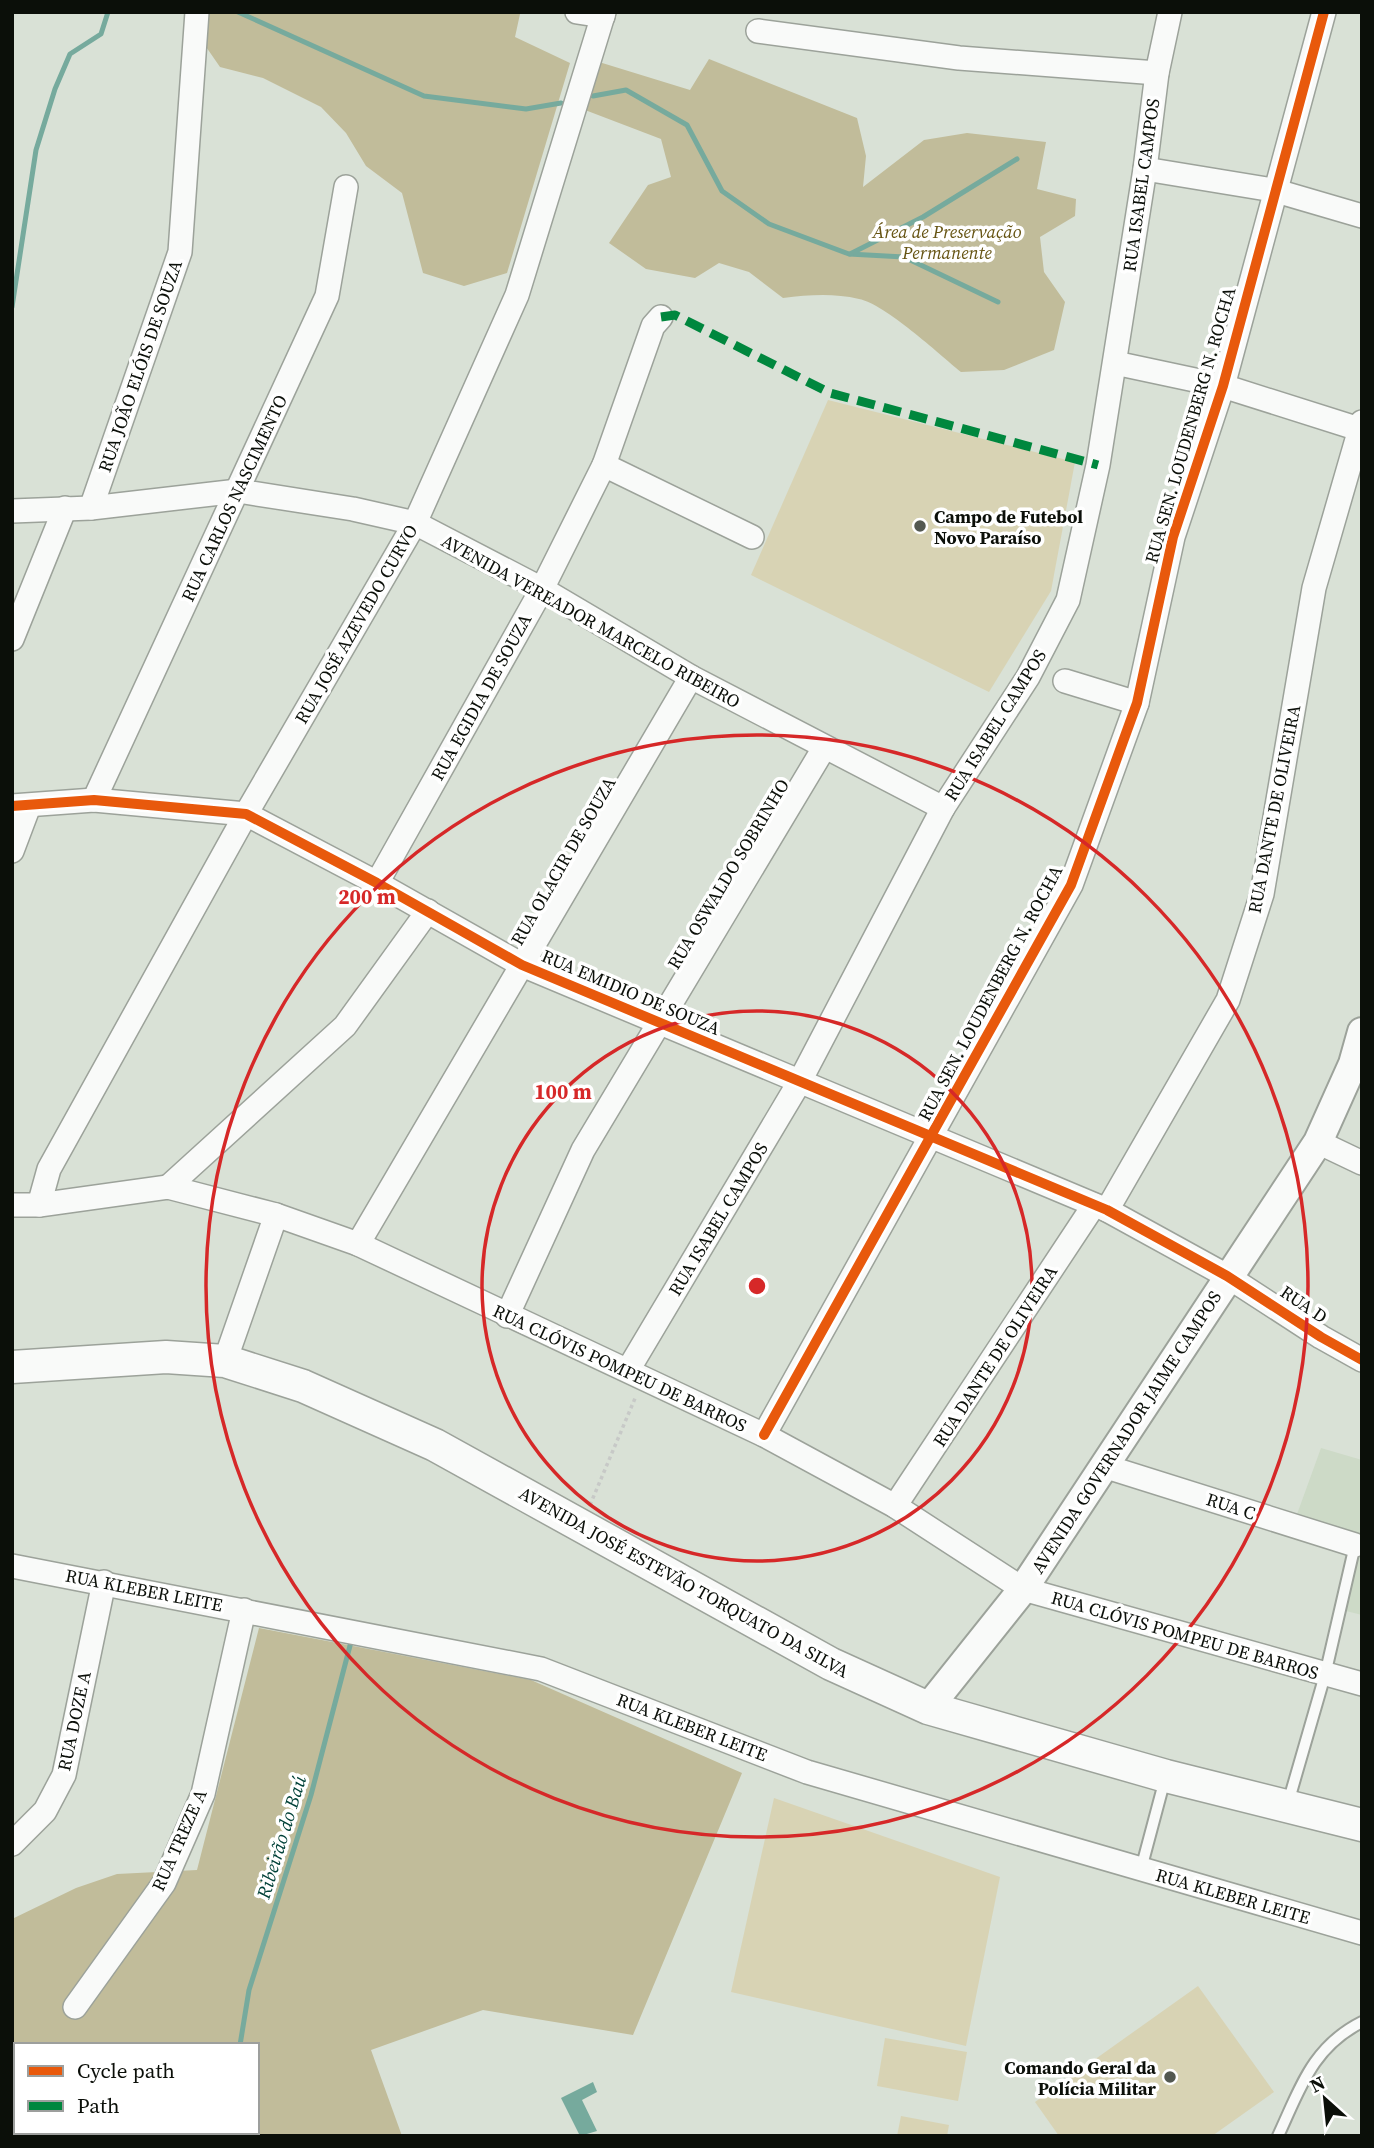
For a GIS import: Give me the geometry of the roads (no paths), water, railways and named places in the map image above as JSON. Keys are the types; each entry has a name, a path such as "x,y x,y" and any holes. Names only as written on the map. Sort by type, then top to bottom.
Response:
{"main road":[{"name":"AVENIDA JOSÉ ESTEVÃO TORQUATO DA SILVA","path":"12,1367 166,1357 225,1361 303,1386 435,1445 831,1664 928,1708 1166,1776 1362,1825"}],"street":[{"name":"RUA JOÃO ELÓIS DE SOUZA","path":"90,508 180,252 197,12"},
{"path":"577,12 603,14"},
{"name":"RUA ISABEL CAMPOS","path":"636,1373 800,1082 943,808 1028,677 1068,600 1098,465 1145,169 1157,73 1170,12"},
{"name":"RUA SEN. LOUDENBERG N. ROCHA","path":"764,1435 1071,885 1137,703 1173,537 1223,386 1273,190 1324,12"},
{"name":"RUA JOSÉ AZEVEDO CURVO","path":"39,1205 49,1169 246,814 415,523 517,295 603,14"},
{"path":"758,31 959,58 1157,73"},
{"path":"1145,169 1273,190 1362,216"},
{"name":"RUA CARLOS NASCIMENTO","path":"94,800 327,296 346,187"},
{"name":"RUA EGIDIA DE SOUZA","path":"377,883 542,589 604,465 653,326 661,317"},
{"path":"1115,363 1223,386 1361,427"},
{"name":"RUA DANTE DE OLIVEIRA","path":"895,1506 1101,1208 1228,1000 1262,894 1314,588 1361,427"},
{"path":"604,465 752,537"},
{"name":"AVENIDA VEREADOR MARCELO RIBEIRO","path":"12,510 90,508 238,491 353,509 415,523 542,589 691,677 943,808"},
{"path":"12,639 65,508"},
{"name":"RUA OLACIR DE SOUZA","path":"358,1244 691,677"},
{"path":"1065,681 1137,703"},
{"name":"RUA OSWALDO SOBRINHO","path":"507,1316 583,1150 824,748"},
{"name":"RUA EMIDIO DE SOUZA","path":"21,806 94,800 246,814 377,883 522,965 1101,1208 1227,1276"},
{"path":"12,851 21,806"},
{"path":"168,1187 345,1026 428,911"},
{"name":"AVENIDA GOVERNADOR JAIME CAMPOS","path":"928,1708 1023,1590 1107,1467 1227,1276 1318,1142 1353,1064 1362,1032"},
{"path":"1318,1142 1362,1164"},
{"name":"RUA CLÓVIS POMPEU DE BARROS","path":"12,1205 39,1205 168,1187 276,1215 358,1244 764,1435 895,1506 1023,1590 1362,1684"},
{"path":"225,1361 276,1215"},
{"name":"RUA D","path":"1227,1276 1321,1337 1362,1360"},
{"name":"RUA C","path":"1107,1467 1355,1545"},
{"name":"RUA KLEBER LEITE","path":"12,1566 541,1669 807,1772 1362,1933"},
{"name":"RUA DOZE A","path":"12,1844 45,1811 64,1775 104,1583"},
{"name":"RUA TREZE A","path":"75,2007 164,1883 203,1794 244,1610"}],"lane":[{"path":"1287,1807 1325,1675 1355,1545"},
{"path":"1140,1869 1166,1776"},
{"path":"1278,2136 1315,2059 1346,2030 1362,2022"}],"water":[{"path":"593,2082 597,2092 582,2100 597,2131 580,2136 561,2098"}],"waterway":[{"path":"12,307 36,150 55,89 70,54 101,34 108,12"},
{"path":"238,12 424,96 526,109 561,103"},
{"path":"593,96 626,90 687,125 722,191 769,224 849,254 904,257 998,302"},
{"path":"850,254 923,217 1017,159"},
{"name":"Ribeirão do Baú","path":"240,2043 249,1990 311,1795 352,1638"}],"place":[{"name":"Campo de Futebol Novo Paraíso","path":"920,526"},
{"name":"Comando Geral da Polícia Militar","path":"1170,2077"}],"park label":[{"name":"Área de Preservação Permanente","path":"947,241"}]}
